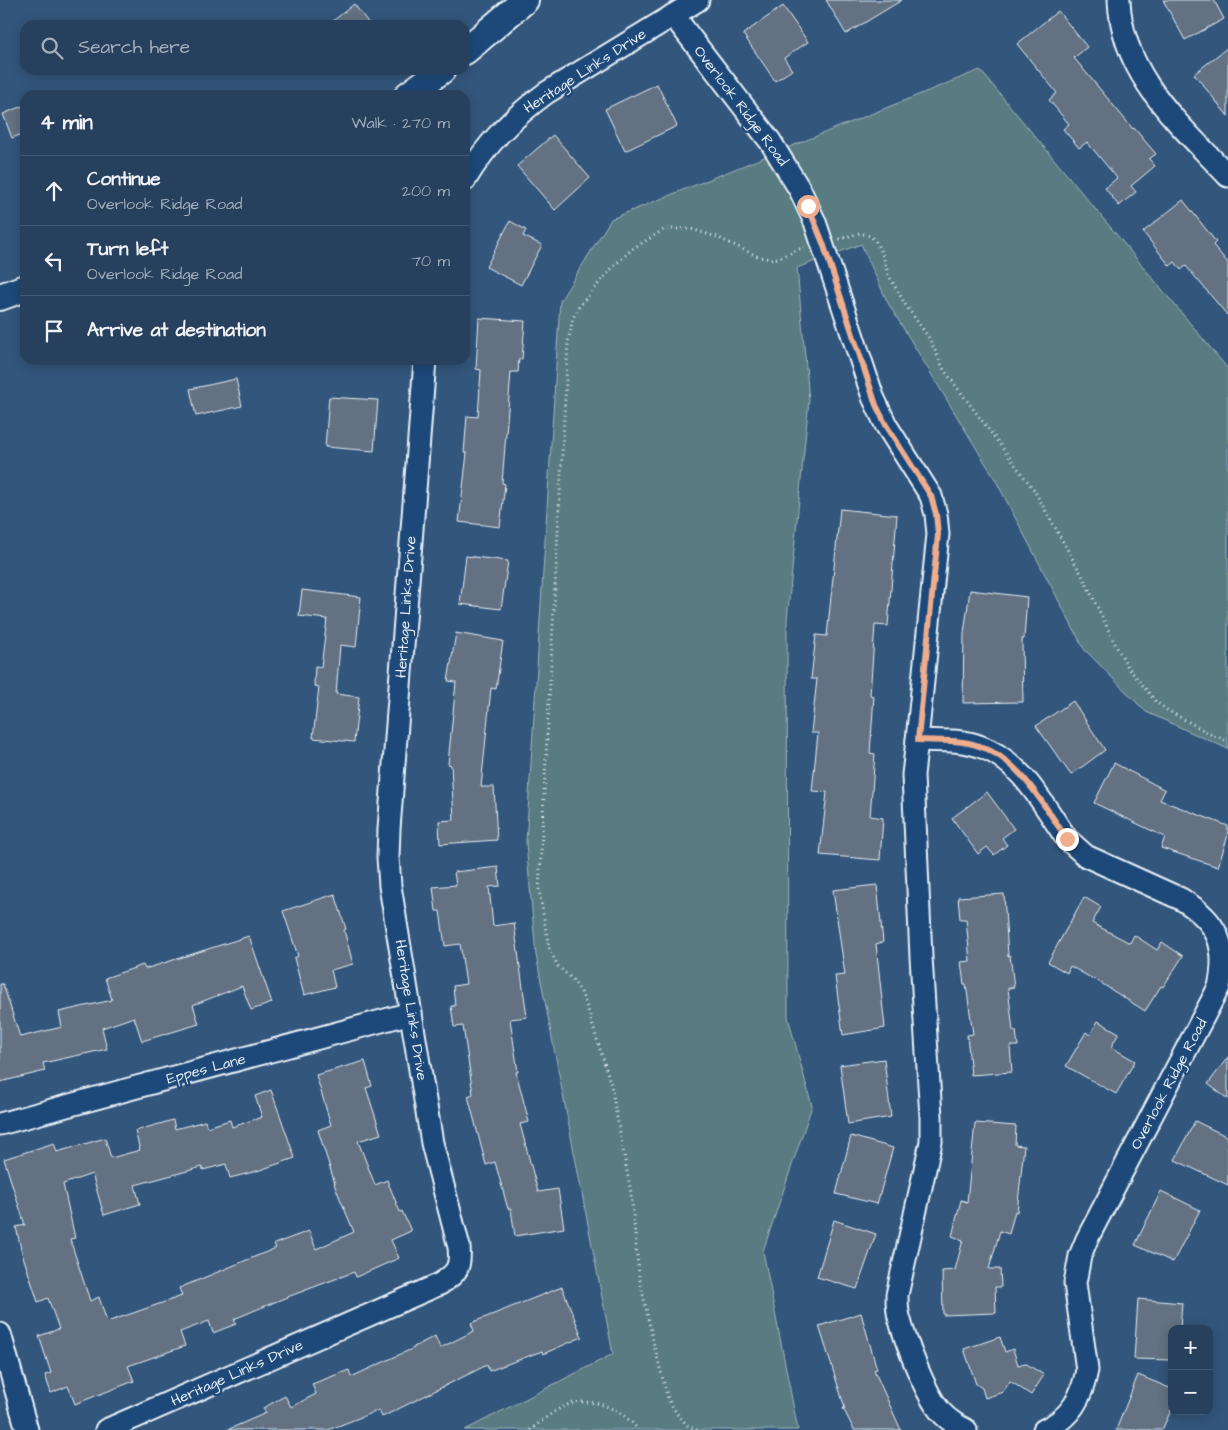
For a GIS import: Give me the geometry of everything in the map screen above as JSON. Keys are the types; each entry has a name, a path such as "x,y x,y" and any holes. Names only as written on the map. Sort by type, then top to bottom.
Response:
{"main road":[{"path":"470,47 524,0"},
{"path":"415,90 435,75"},
{"path":"0,297 20,290"}],"street":[{"name":"Heritage Links Drive","path":"470,172 493,139 530,104 698,0"},
{"path":"1120,0 1120,18 1129,50 1144,81 1166,109 1228,176"},
{"name":"Overlook Ridge Road","path":"673,15 770,141 800,190 823,243 876,405 886,425 927,489 936,514 938,534 912,798 931,1136 897,1294 897,1306 905,1334 926,1389 934,1404 946,1418 966,1430"},
{"name":"Heritage Links Drive","path":"106,1430 440,1284 450,1278 458,1268 460,1259 459,1247 432,1143 390,886 389,829 425,365"},
{"name":"Overlook Ridge Road","path":"918,740 978,745 1001,756 1019,771 1067,839 1086,856 1181,899 1204,916 1214,928 1220,942 1223,958 1223,971 1216,995 1087,1239 1080,1256 1076,1283 1087,1370 1085,1384 1081,1396 1070,1411 1056,1424 1044,1430"},
{"name":"Eppes Lane","path":"0,1124 411,1013"},
{"path":"0,1334 27,1430"}],"path":[{"path":"697,1430 688,1426 668,1399 639,1276 631,1193 611,1085 581,992 572,979 558,966 549,948 539,890 568,342 573,318 580,305 613,267 632,249 665,229 691,229 717,237 759,257 770,259 779,258 805,247 860,233 870,236 875,240 883,256 888,274 905,304 929,338 944,370 1034,490 1084,579 1128,667 1156,702 1214,736 1228,741"},
{"path":"530,1430 565,1406 586,1401 606,1406 620,1414 638,1430"}],"green space":[{"path":"980,70 1228,369 1228,749 1146,712 1084,649 995,479 888,303 861,244 797,268 809,400 787,620 788,1017 812,1106 763,1251 798,1430 465,1430 613,1354 536,955 526,843 560,301 611,219"}],"building":[{"path":"826,0 902,0 846,34"},
{"path":"1163,0 1214,0 1224,19 1185,40"},
{"path":"354,4 366,20 334,20"},
{"path":"783,6 808,42 784,58 792,70 775,81 743,34"},
{"path":"1058,11 1087,47 1074,58 1156,154 1149,159 1155,166 1131,186 1136,192 1119,206 1105,188 1117,178 1087,142 1079,148 1063,129 1069,124 1049,100 1057,93 1017,44"},
{"path":"1228,47 1228,116 1194,74"},
{"path":"657,84 677,126 625,151 605,109"},
{"path":"20,107 20,135 12,138 3,114"},
{"path":"553,135 590,178 555,210 517,166"},
{"path":"1183,200 1216,242 1213,245 1228,263 1228,316 1186,266 1181,270 1175,262 1170,266 1143,232"},
{"path":"510,221 526,230 523,236 542,245 521,285 486,267"},
{"path":"479,318 525,321 522,359 519,359 518,372 511,372 502,483 505,484 500,527 459,522 467,453 464,453 467,416 478,417 481,370 476,369"},
{"path":"236,379 242,406 196,416 190,389"},
{"path":"329,397 378,400 374,451 325,447"},
{"path":"840,509 897,515 888,626 875,625 870,695 874,696 870,753 875,754 870,816 883,818 880,860 820,855 827,792 812,791 818,733 811,733 817,679 811,679 816,635 827,636"},
{"path":"466,556 508,561 501,609 460,604"},
{"path":"302,590 361,597 356,647 340,645 336,694 359,697 354,742 313,738 319,687 314,686 315,666 321,667 327,619 299,616"},
{"path":"970,590 1027,597 1024,639 1022,639 1023,702 963,703 964,633"},
{"path":"456,633 503,641 496,689 491,688 481,787 494,787 497,840 440,844 439,821 454,820 451,765 448,764 456,682 448,681"},
{"path":"1073,701 1105,750 1071,775 1036,726"},
{"path":"1114,763 1165,790 1160,800 1228,826 1228,835 1218,867 1161,848 1165,837 1094,803"},
{"path":"987,792 1014,829 1002,838 1007,845 994,855 987,847 978,854 952,818"},
{"path":"498,867 500,886 489,887 493,926 514,923 527,1017 510,1019 518,1072 516,1072 529,1122 520,1124 538,1192 558,1189 564,1228 515,1236 511,1209 508,1209 495,1162 486,1165 468,1096 473,1094 463,1026 454,1027 451,1006 455,1006 453,986 466,984 460,944 445,946 440,911 436,911 433,887 456,885 454,872"},
{"path":"877,885 883,942 876,944 885,1028 843,1035 835,976 845,975 833,890"},
{"path":"335,894 346,929 344,930 353,964 331,970 335,987 304,995 294,958 298,956 283,911"},
{"path":"1004,894 1008,956 1010,955 1014,987 1008,988 1013,1031 1016,1031 1018,1046 1010,1046 1012,1072 971,1075 967,1035 973,1034 961,962 970,961 966,919 960,919 958,897"},
{"path":"1084,897 1101,907 1092,923 1130,943 1134,935 1157,950 1162,942 1183,956 1145,1011 1093,978 1070,966 1067,973 1048,962"},
{"path":"249,936 272,1003 251,1010 242,986 193,1005 199,1024 142,1041 134,1017 102,1028 107,1049 43,1063 45,1071 0,1082 0,984 3,984 20,1037 62,1027 59,1012 112,1000 105,978 143,965 145,969"},
{"path":"1098,1021 1119,1033 1111,1047 1135,1061 1116,1094 1066,1066 1086,1032 1090,1035"},
{"path":"1228,1057 1228,1099 1208,1084"},
{"path":"884,1059 891,1117 848,1124 840,1065"},
{"path":"365,1061 372,1086 366,1088 381,1134 358,1141 375,1185 387,1180 400,1212 402,1211 411,1231 391,1240 399,1258 356,1277 354,1272 282,1299 234,1319 236,1324 213,1333 209,1321 180,1332 185,1346 128,1366 134,1381 75,1404 68,1386 51,1393 45,1375 51,1373 39,1336 59,1329 48,1298 38,1302 22,1253 16,1227 25,1225 4,1159 54,1143 57,1152 105,1138 111,1158 140,1150 135,1131 173,1120 175,1129 205,1121 207,1127 230,1120 232,1127 262,1117 255,1096 271,1090 295,1158 230,1178 226,1164 203,1170 202,1167 135,1185 140,1204 104,1215 92,1174 63,1184 75,1238 70,1239 90,1301 99,1297 107,1322 182,1296 179,1288 276,1248 274,1244 309,1231 316,1249 354,1232 334,1184 318,1130 331,1125 316,1075"},
{"path":"1195,1121 1228,1137 1228,1185 1175,1160"},
{"path":"975,1123 1016,1126 1015,1145 1024,1146 1017,1212 1015,1211 1009,1234 1000,1231 989,1269 1000,1269 1001,1287 995,1287 996,1313 943,1315 942,1271 955,1270 963,1240 952,1236 961,1200 967,1202"},
{"path":"851,1136 893,1148 877,1204 836,1194"},
{"path":"1161,1191 1200,1210 1173,1262 1135,1245"},
{"path":"834,1220 876,1234 857,1289 817,1277"},
{"path":"562,1287 582,1337 543,1354 542,1351 489,1371 487,1365 382,1417 379,1410 328,1430 227,1430 266,1413 263,1408 285,1396 291,1407 316,1394 312,1384 349,1370 351,1377 414,1348 435,1336 440,1348 474,1331 471,1323"},
{"path":"1138,1299 1182,1303 1180,1325 1168,1325 1168,1360 1134,1359"},
{"path":"861,1313 877,1369 874,1370 901,1430 854,1430 843,1408 845,1408 819,1326"},
{"path":"1000,1337 1005,1352 1013,1349 1018,1365 1025,1363 1044,1375 1031,1395 1010,1381 1003,1392 985,1398 982,1388 976,1384 964,1349"},
{"path":"1138,1375 1168,1387 1169,1415 1162,1430 1116,1430"}],"route":[{"path":"808,206 823,243 880,415 927,489 935,506 938,534 918,740 978,745 1001,756 1019,771 1067,839"}]}
